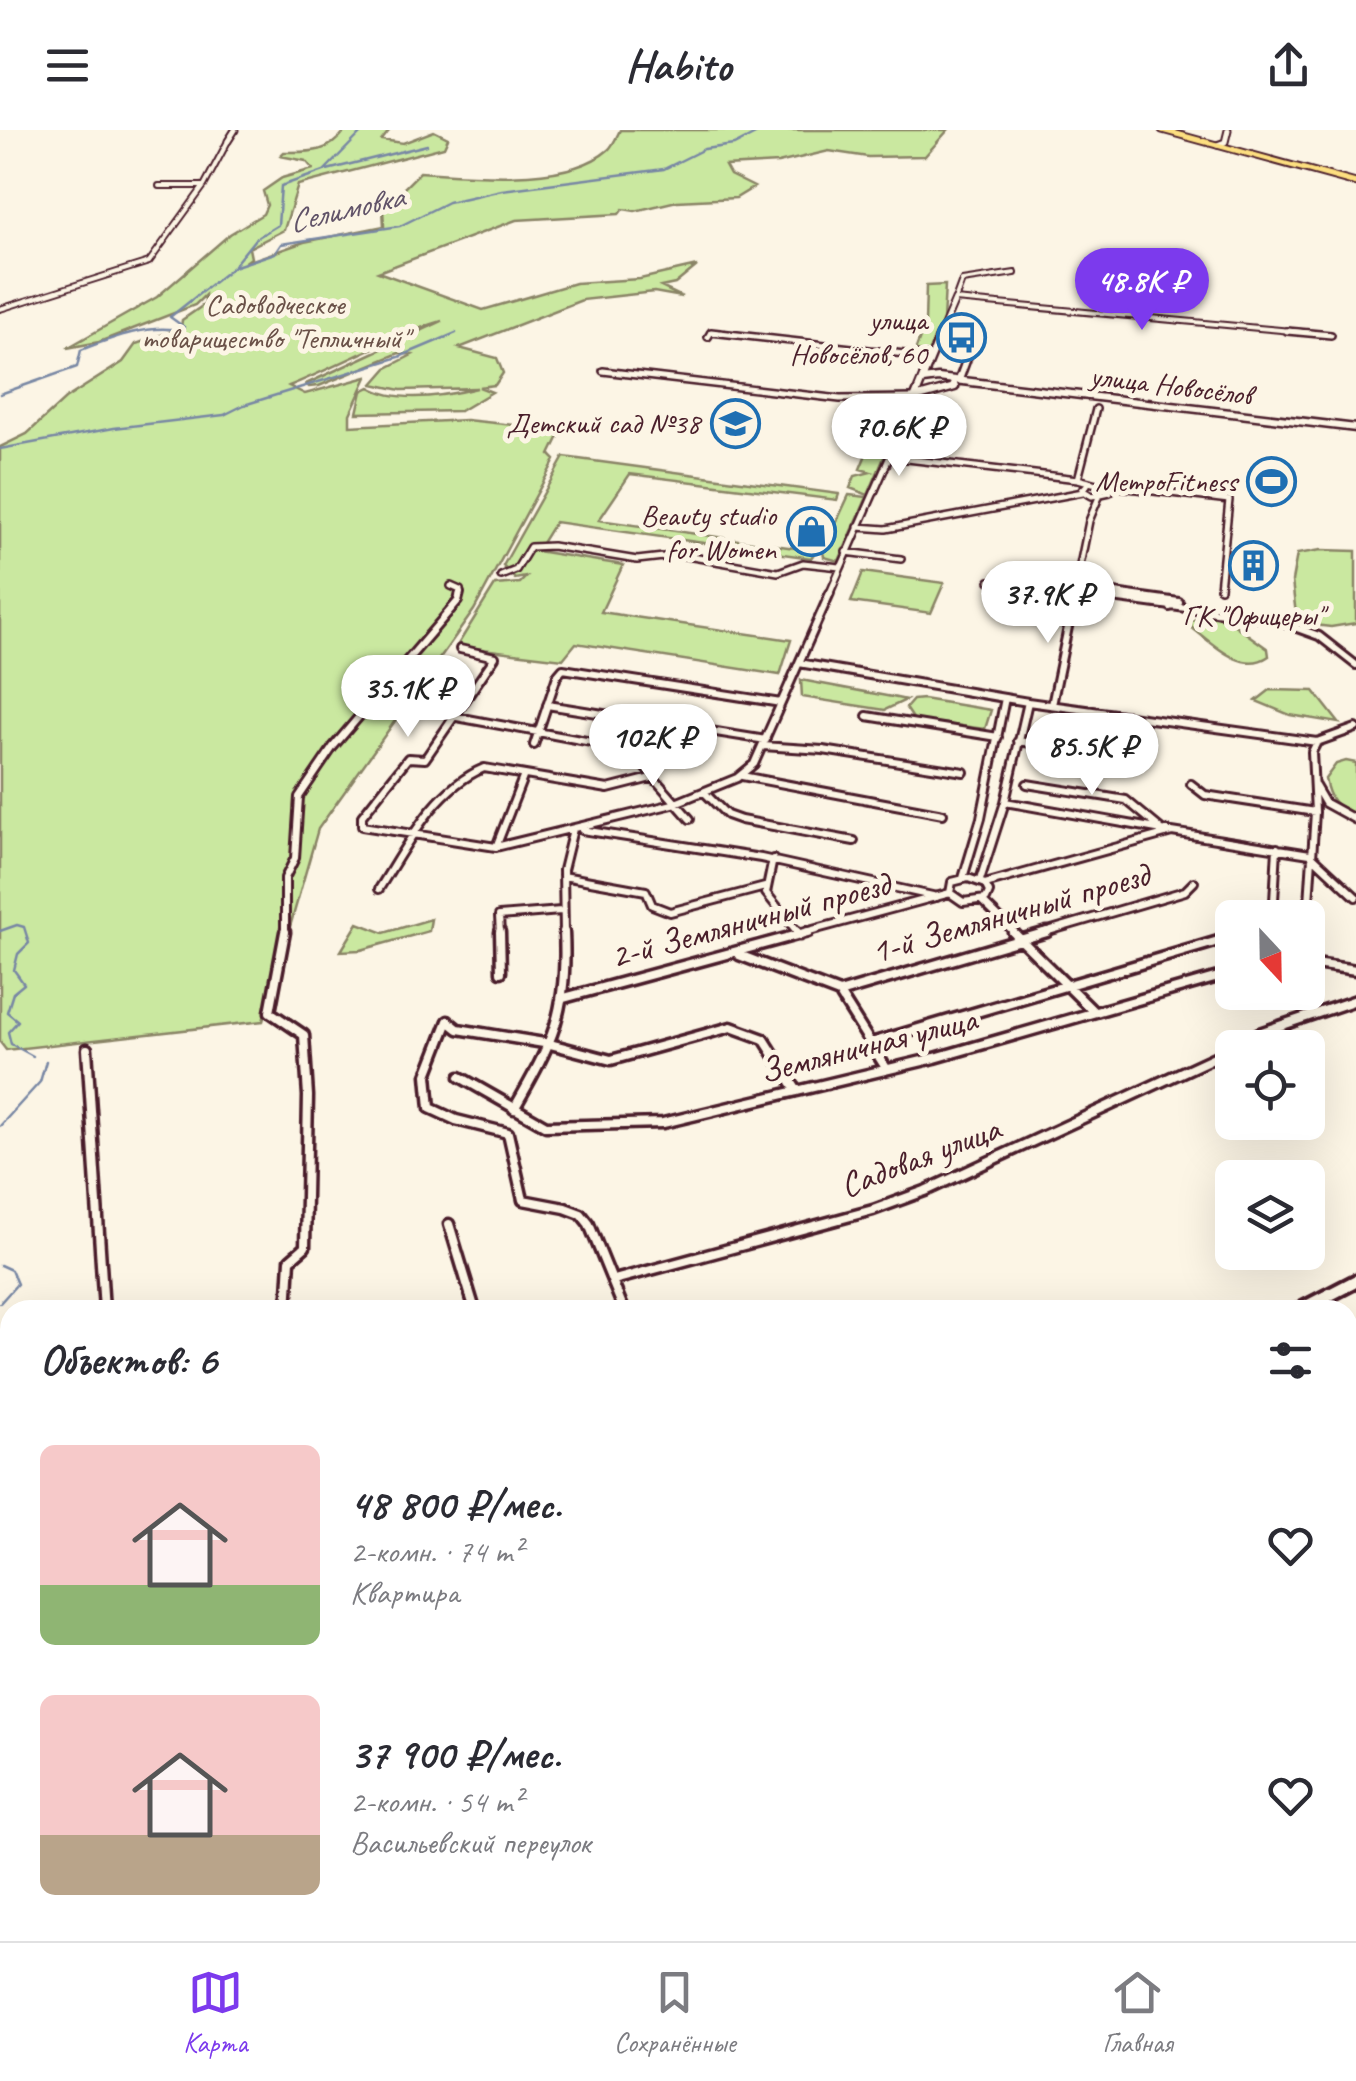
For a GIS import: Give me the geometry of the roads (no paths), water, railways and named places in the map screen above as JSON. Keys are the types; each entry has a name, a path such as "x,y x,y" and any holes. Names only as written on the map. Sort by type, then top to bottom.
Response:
{"main road":[{"path":"1162,130 1356,183"}],"street":[{"path":"0,309 149,262 204,186 235,130"},
{"path":"1218,145 1225,142 1228,130"},
{"path":"159,186 204,186"},
{"path":"460,649 495,658 425,760 408,758 362,816 362,826 496,847 677,801 742,776 754,764 764,743 916,398 962,281 1015,273"},
{"path":"954,300 1331,335"},
{"path":"708,338 711,332 931,357"},
{"path":"602,371 840,399 916,398 941,392 955,382 972,342 940,338"},
{"path":"931,357 943,378"},
{"path":"922,383 943,378 955,382"},
{"name":"улица Новосёлов","path":"955,382 1356,430"},
{"name":"улица Новосёлов","path":"955,382 1356,430"},
{"path":"922,383 941,392"},
{"path":"1078,479 1096,409"},
{"path":"890,457 1229,500 1220,588"},
{"path":"1083,492 1087,484"},
{"path":"858,527 886,529 1083,492 1099,496 1110,492 1101,485"},
{"path":"1052,705 1089,521 1099,496"},
{"path":"501,576 516,570 530,547 637,560 681,555 778,572 804,563 840,567"},
{"path":"846,552 901,560"},
{"path":"990,581 1178,602 1170,607 1309,628 1340,648 1356,665"},
{"path":"288,1300 290,1260 305,1248 308,1096 304,1035 270,1012 285,936 285,878 295,858 299,797 333,747 458,601 460,590 451,586"},
{"path":"799,663 1028,702 1318,742 1356,728"},
{"path":"534,745 562,669 781,703"},
{"path":"963,878 982,818 1005,698"},
{"path":"1028,702 982,882 988,896 982,901 963,902 950,893 949,885 963,878 982,882 1172,832"},
{"path":"547,706 809,752 822,750 964,772"},
{"path":"867,716 998,737"},
{"path":"457,717 613,746 640,762 690,819"},
{"path":"1018,741 1077,750"},
{"path":"1311,900 1310,854 1315,812 1312,752 1318,742"},
{"path":"379,889 464,772 484,768 608,789 655,778"},
{"path":"496,847 524,775"},
{"path":"742,776 943,814"},
{"path":"1027,784 1126,800 1161,830"},
{"path":"1191,784 1205,794 1315,812"},
{"path":"1315,786 1325,803 1356,820"},
{"path":"704,792 727,815 741,820 854,841"},
{"path":"1005,802 1310,854 1356,897"},
{"path":"573,829 697,844 940,898"},
{"path":"514,1109 550,1044 564,998 562,855 573,829"},
{"path":"1274,900 1277,848"},
{"path":"772,859 765,887 768,896 800,936"},
{"path":"563,876 646,891 652,905 670,912 765,887"},
{"name":"1-й Земляничный проезд","path":"839,993 1185,891 1194,882"},
{"name":"2-й Земляничный проезд","path":"564,998 738,954 950,893"},
{"path":"982,901 1094,1012"},
{"path":"502,972 499,916 561,911"},
{"path":"871,1043 1215,943"},
{"path":"738,954 839,993 886,1068"},
{"path":"1325,965 1356,970"},
{"name":"Земляничная улица","path":"460,1077 546,1126 663,1123 935,1058 1215,978"},
{"name":"Садовая улица","path":"1268,1030 1356,1000"},
{"path":"621,1300 581,1214 523,1200 508,1133 456,1120 430,1108 426,1099 431,1061 448,1020 458,1028 550,1044 610,1060 731,1027 764,1039 797,1091"},
{"path":"87,1049 90,1164 99,1222 103,1300"},
{"name":"Садовая улица","path":"614,1280 872,1210 925,1191 1215,1057"},
{"path":"450,1224 472,1300"},
{"path":"1319,1300 1356,1281"}],"waterway":[{"path":"234,265 255,239 278,225 281,186 324,171 364,130"},
{"name":"Селимовка","path":"0,394 77,367 81,350 105,341 144,330 182,331 184,327 170,317 233,267 275,253 281,244 400,226 448,202 502,190 664,169 704,149 734,145 763,130"},
{"path":"327,170 427,145"},
{"path":"0,449 114,428 224,415 244,405 399,357 456,333"},
{"name":"Селимовка","path":"0,931 17,925 24,927 29,943 18,954 14,970 24,984 13,993 7,1012 18,1021 8,1032 11,1044 33,1056"},
{"path":"0,1126 40,1082 46,1061"},
{"path":"0,1265 11,1270 17,1284 3,1300"}],"place":[{"name":"улица Новосёлов, 60","path":"962,337"},
{"name":"Детский сад №38","path":"735,423"},
{"name":"МетроFitness","path":"1272,481"},
{"name":"Beauty studio for Women","path":"811,532"},
{"name":"ГК \"Офицеры\"","path":"1253,566"}],"park label":[{"name":"Садоводческое товарищество \"Тепличный\"","path":"275,321"}]}
